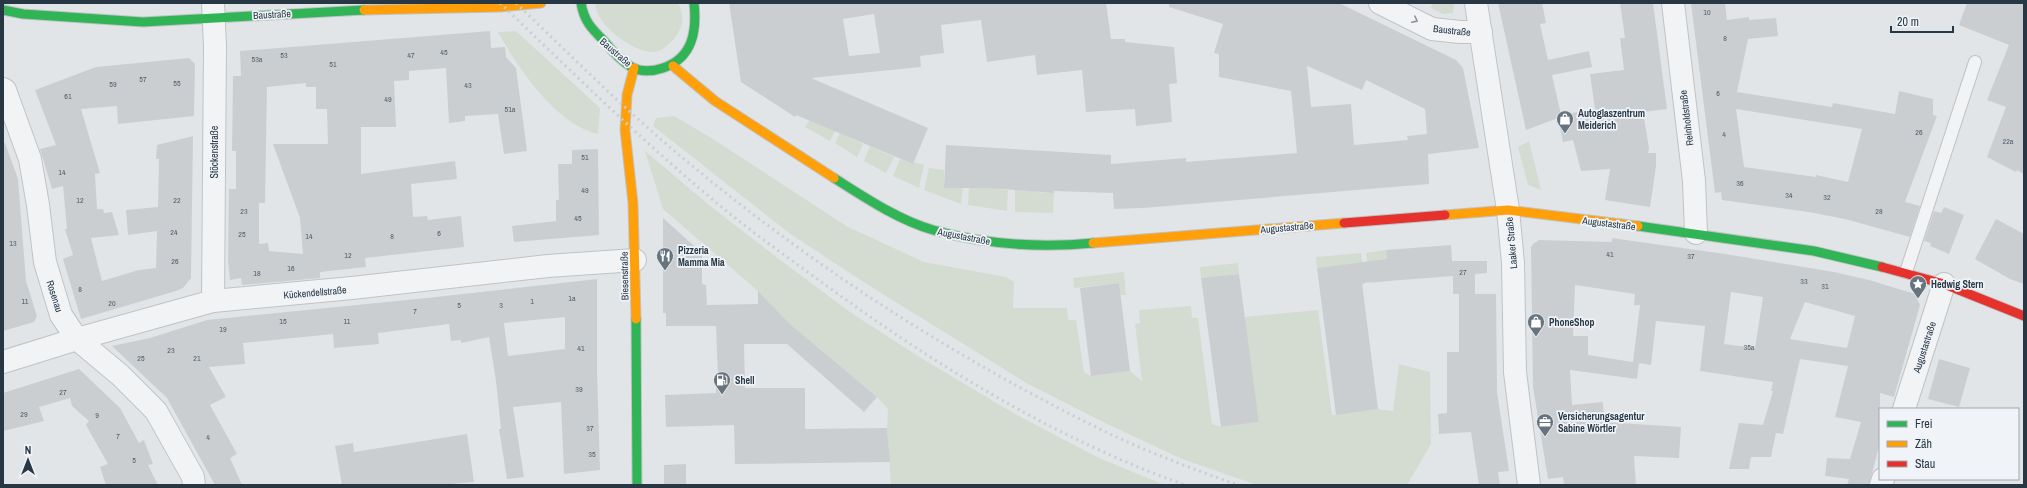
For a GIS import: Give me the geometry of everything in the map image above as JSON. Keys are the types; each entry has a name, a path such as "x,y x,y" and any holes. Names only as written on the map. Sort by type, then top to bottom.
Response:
{"main road":[{"name":"Baustraße","path":"3,10 23,14 143,22 213,10 367,6 500,7 541,3"},
{"name":"Baustraße","path":"581,3 584,18 598,37 634,68 654,71 673,66"},
{"path":"673,66 687,51 693,40 696,29 694,3"},
{"name":"Augustastraße","path":"673,66 715,101 879,207 932,230 976,239 1018,244 1084,244 1508,210 1696,233 1807,250 1906,272 1944,284 2024,316"},
{"name":"Biesenstraße","path":"634,68 627,95 625,130 633,203 635,260 637,485"}],"street":[{"name":"Baustraße","path":"1380,3 1432,29 1460,32 1481,32"},
{"name":"Laaker Straße","path":"1476,3 1508,210 1513,263 1515,372 1529,485"},
{"name":"Reinholdstraße","path":"1673,3 1694,181 1696,233"},
{"name":"Stöckenstraße","path":"213,10 213,301"},
{"name":"Rosenau","path":"3,89 6,90 30,160 38,205 45,262 61,315 77,339 120,375 156,412 193,477 194,485"},
{"name":"Kückendellstraße","path":"3,362 77,339 213,301 352,288 548,266 635,260"},
{"name":"Augustastraße","path":"1904,408 1944,284"}],"lane":[{"path":"1906,272 1975,62"}],"shaded area":[{"path":"595,3 678,3 682,15 681,27 672,41 660,50 656,52 644,51 625,42 608,28 601,20"},
{"path":"1433,3 1454,3 1453,13 1443,14 1431,8"},
{"path":"516,31 600,108 598,134 583,129 568,120 553,107 527,78 498,32"},
{"path":"674,116 705,134 848,227 924,262 1006,277 1014,282 1013,308 1067,308 1068,320 1076,320 1084,372 1091,376 1130,371 1142,381 1135,324 1140,323 1139,310 1191,306 1192,318 1198,318 1212,424 1221,427 1259,422 1244,317 1318,310 1332,415 1378,409 1393,411 1399,364 1430,372 1431,444 1407,485 1257,485 1182,459 1105,423 1028,384 865,283 789,233 653,126 656,118"},
{"path":"810,119 835,131 830,141 805,127"},
{"path":"840,133 863,144 857,157 835,143"},
{"path":"1529,141 1541,190 1528,185 1518,147"},
{"path":"870,146 894,157 886,173 864,161"},
{"path":"645,151 709,205 779,259 850,312 921,358 1015,414 1099,458 1165,485 891,485 887,428 888,409 877,397 790,324 758,291 663,209"},
{"path":"900,159 913,164 914,162 924,165 919,188 893,176"},
{"path":"929,168 944,170 944,188 963,188 961,204 924,190"},
{"path":"969,185 1008,190 1007,211 968,205"},
{"path":"1015,188 1034,189 1034,192 1054,193 1053,213 1015,212"},
{"path":"1386,250 1389,281 1371,283 1366,253"},
{"path":"1361,253 1365,284 1362,285 1359,263 1317,268 1316,257"},
{"path":"1238,263 1239,274 1201,278 1200,267"},
{"path":"1124,272 1126,295 1120,295 1119,283 1074,288 1073,278"}],"building":[{"path":"729,3 1106,3 1111,39 1125,39 1125,42 1174,47 1177,83 1169,84 1172,122 1136,126 1135,109 1086,112 1082,70 1037,75 1035,55 987,62 981,20 941,25 944,53 920,56 921,67 811,78 928,128 913,164 796,115 795,117 741,82","holes":["874,14 880,53 849,56 843,19"]},
{"path":"1169,3 1339,3 1456,60 1463,68 1479,148 1428,154 1429,184 1143,208 1114,209 1113,193 1054,191 1054,193 989,188 944,188 946,145 1111,155 1111,164 1186,158 1186,162 1297,153 1291,91 1219,77 1219,54 1214,53 1223,24 1169,7","holes":["1307,66 1362,90 1366,80 1425,109 1427,134 1407,136 1408,140 1354,145 1351,104 1311,107"]},
{"path":"1498,3 1542,3 1546,23 1540,24 1548,60 1589,51 1592,67 1552,75 1561,115 1595,109 1590,74 1624,70 1620,38 1625,38 1620,3 1653,3 1667,109 1643,112 1649,148 1648,153 1656,153 1656,166 1650,207 1605,200 1610,169 1581,171 1573,140 1563,142 1558,118 1526,130"},
{"path":"1691,3 1725,3 1727,20 1749,17 1749,20 1776,18 1778,36 1748,39 1737,92 1832,107 1833,103 1895,114 1899,91 1933,99 1933,115 1937,116 1905,202 1920,206 1910,237 1845,219 1809,212 1722,200 1721,192 1715,193","holes":["1736,109 1862,129 1848,182 1816,175 1816,177 1744,167"]},
{"path":"1967,3 2024,3 2024,174 2017,170 2016,172 1987,157 2006,107 1987,100 2009,45 1959,25"},
{"path":"490,31 491,48 505,47 506,57 516,68 527,151 504,154 498,114 465,116 465,121 449,123 446,68 409,71 409,80 394,81 396,127 361,127 361,174 455,161 457,179 411,184 413,217 427,216 428,220 461,216 464,247 365,258 366,267 320,272 320,278 242,285 241,278 230,280 228,261 229,189 236,189 236,151 232,151 233,76 241,76 240,51","holes":["306,83 306,87 316,87 316,109 327,109 328,144 273,144 300,218 303,254 269,251 268,243 259,244 259,203 265,203 267,87"]},
{"path":"189,58 195,64 194,116 118,124 117,106 81,109 100,173 95,174 97,209 103,209 104,213 112,212 119,235 91,238 102,281 139,270 156,268 157,231 128,235 126,210 158,207 159,159 156,159 157,145 193,136 191,278 183,288 176,291 81,319 63,259 73,255 65,229 67,229 63,186 52,189 40,149 56,145 35,90 96,67"},
{"path":"3,143 5,143 18,179 26,281 37,316 34,322 3,331"},
{"path":"598,149 599,235 514,242 512,226 556,221 556,200 559,200 558,164 572,164 572,150"},
{"path":"1944,207 1964,215 1949,254 1930,246 1931,243 1924,241 1934,211 1941,213"},
{"path":"663,218 702,253 702,284 706,285 707,305 758,304 758,291 790,324 877,397 864,412 787,344 744,344 745,388 805,388 805,429 887,428 890,462 735,464 734,425 666,427 665,395 716,393 716,378 718,378 716,326 666,326 666,313 663,313"},
{"path":"1996,219 2024,234 2024,284 2010,279 1975,259"},
{"path":"1612,238 1725,254 1834,272 1869,280 1915,294 1920,305 1894,397 1880,393 1879,446 1869,485 1847,485 1849,479 1825,476 1827,458 1850,459 1861,422 1835,417 1848,366 1800,359 1783,434 1776,433 1771,457 1751,457 1749,469 1729,469 1739,423 1763,425 1773,391 1771,391 1773,382 1700,371 1705,326 1656,321 1651,365 1639,363 1637,379 1570,370 1572,405 1603,402 1604,422 1681,427 1679,458 1634,456 1636,485 1564,485 1563,477 1548,479 1533,387 1531,247 1539,240 1612,242","holes":["1575,285 1635,294 1634,305 1640,305 1633,362 1639,363 1588,355 1588,336 1573,336","1731,292 1763,297 1755,348 1724,344","1805,302 1855,316 1847,348 1790,339"]},
{"path":"1451,245 1452,261 1487,261 1487,273 1475,274 1475,294 1496,294 1497,392 1509,471 1498,472 1500,485 1479,485 1471,432 1439,434 1438,414 1447,413 1447,352 1459,352 1459,294 1453,294 1453,276 1362,283 1378,409 1336,415 1317,268 1387,259 1386,250"},
{"path":"1239,274 1259,422 1221,427 1201,278"},
{"path":"597,279 597,371 600,470 564,474 561,402 513,407 524,477 507,479 499,429 501,429 496,381 489,337 461,343 461,340 451,341 449,324 378,333 379,344 334,348 333,334 243,343 245,364 209,367 226,397 210,405 237,454 230,458 242,485 215,485 167,398 112,346 150,338 207,320","holes":["565,317 565,349 508,356 504,323"]},
{"path":"1119,283 1130,371 1091,376 1080,288"},
{"path":"1939,359 1970,368 1959,407 1928,399"},
{"path":"79,369 120,408 139,443 144,440 153,464 148,465 158,485 106,485 100,467 108,464 86,425 89,421 72,406 70,398 39,407 44,421 3,431 3,393"},
{"path":"467,434 474,482 441,485 342,485 335,446 353,443 354,452"},
{"path":"686,464 686,485 664,485 664,465"}],"railway":[{"path":"500,3 578,78 712,199 765,241 862,311 950,369 1041,421 1088,445 1185,485"},
{"path":"516,3 603,87 657,136 708,179 815,260 871,298 927,334 985,368 1104,431 1170,460 1238,485"}],"traffic: fast":[{"path":"581,3 584,15 589,24 610,49 625,63 633,68 648,71 663,68 673,63 681,58 687,50 691,42 695,24 694,3"},
{"path":"3,10 23,14 143,22 364,10"},
{"path":"834,178 894,214 920,226 952,235 1013,244 1053,245 1093,243"},
{"path":"1638,226 1814,251 1882,267"},
{"path":"636,319 637,485"}],"traffic: slow":[{"path":"364,10 500,7 541,3"},
{"path":"673,66 715,101 834,178"},
{"path":"634,68 627,95 625,130 633,203 636,319"},
{"path":"1445,215 1508,210 1638,226"},
{"path":"1093,243 1344,223"}],"traffic: jam":[{"path":"1344,223 1445,215"},
{"path":"1882,267 1944,284 2024,316"}],"place":[{"name":"Autoglaszentrum Meiderich","path":"1565,134"},
{"name":"Pizzeria Mamma Mia","path":"665,271"},
{"name":"Hedwig Stern","path":"1918,299"},
{"name":"PhoneShop","path":"1536,337"},
{"name":"Shell","path":"722,395"},
{"name":"Versicherungsagentur Sabine Wörtler","path":"1545,437"}]}
